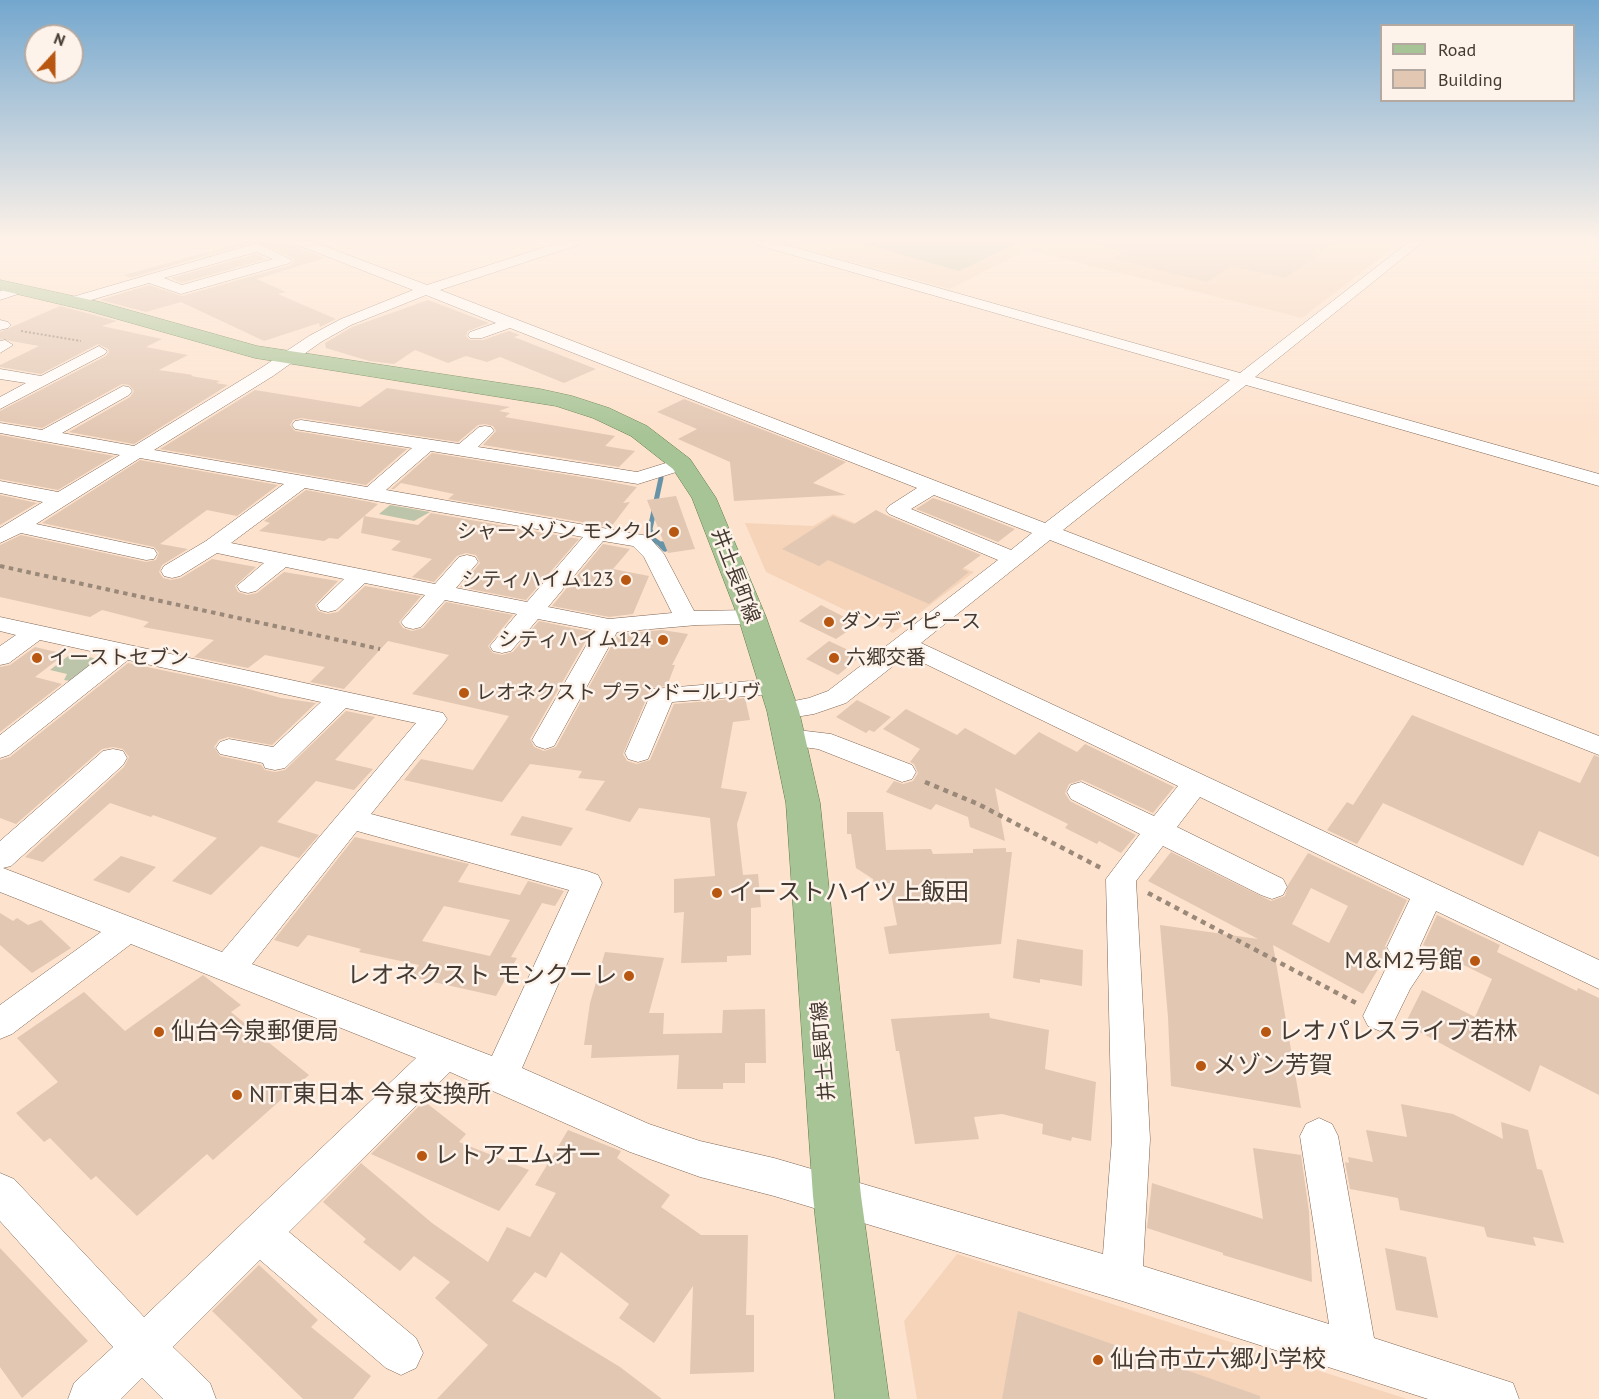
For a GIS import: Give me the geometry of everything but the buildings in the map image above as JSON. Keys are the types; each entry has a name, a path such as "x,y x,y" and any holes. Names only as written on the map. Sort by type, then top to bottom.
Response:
{"main road":[{"name":"井土長町線","path":"93,306 232,346 287,358 540,395 564,401 601,413 639,431 682,464 704,498 752,617 779,699 803,803 837,1196 862,1399"}],"street":[{"path":"9,532 315,339 354,318 384,306"},
{"path":"469,306 1599,746"},
{"path":"990,306 1599,480"},
{"path":"638,753 662,695 779,699 814,706 837,697 1335,306"},
{"path":"476,335 510,322"},
{"path":"0,404 99,351"},
{"path":"0,374 43,381"},
{"path":"45,436 123,392"},
{"path":"301,425 638,478 682,464"},
{"path":"390,440 407,427"},
{"path":"0,428 640,541 653,554 687,619"},
{"path":"463,451 485,431"},
{"path":"370,494 427,445"},
{"path":"172,571 214,546 301,481"},
{"path":"0,487 61,499"},
{"path":"932,487 896,510 1014,558"},
{"path":"9,532 146,554"},
{"path":"502,646 598,533"},
{"path":"214,546 609,626 687,619 752,617"},
{"path":"248,586 280,560"},
{"path":"413,622 467,562"},
{"path":"328,605 360,576"},
{"path":"0,624 435,719 228,969"},
{"path":"545,740 609,626"},
{"path":"0,658 35,632"},
{"path":"904,644 1599,975"},
{"path":"0,749 125,650"},
{"path":"229,747 277,759 341,698"},
{"path":"789,738 822,740 902,772"},
{"path":"0,858 113,758"},
{"path":"1122,1280 1131,1139 1121,879 1195,784"},
{"path":"1081,792 1272,887"},
{"path":"351,819 587,883 501,1076"},
{"path":"0,879 501,1076 644,1140 700,1159 774,1177 1122,1280 1497,1399"},
{"path":"1380,1016 1397,980 1412,962 1403,947 1428,894"},
{"path":"0,1024 127,930"},
{"path":"90,1399 444,1054"},
{"path":"1319,1136 1355,1354"},
{"path":"3,1202 194,1399"},
{"path":"260,1234 401,1353"}],"path":[{"path":"2,325 103,345 99,351"},
{"path":"0,566 380,649"},
{"path":"902,772 978,804 1380,1016"}],"shaded area":[{"path":"1255,306 1317,306 1302,318"},
{"path":"833,514 974,572 893,633 766,572 745,523 813,526"},
{"name":"仙台市立六郷小学校","path":"957,1254 1407,1399 917,1399 904,1321"}],"green space":[{"path":"390,505 430,512 414,521 379,514"},
{"path":"72,653 102,660 76,682 64,680 67,674 50,670"}],"waterway":[{"path":"661,478 650,529 653,539 664,547"}],"place":[{"name":"シャーメゾン モンクレ","path":"674,532"},
{"name":"シティハイム123","path":"626,580"},
{"name":"ダンディピース","path":"829,622"},
{"name":"シティハイム124","path":"663,640"},
{"name":"イーストセブン","path":"37,658"},
{"name":"六郷交番","path":"834,658"},
{"name":"レオネクスト プランドールリヴ","path":"464,693"},
{"name":"イーストハイツ上飯田","path":"717,893"},
{"name":"M&M2号館","path":"1475,961"},
{"name":"レオネクスト モンクーレ","path":"629,976"},
{"name":"仙台今泉郵便局","path":"159,1032"},
{"name":"レオパレスライブ若林","path":"1266,1032"},
{"name":"メゾン芳賀","path":"1201,1066"},
{"name":"NTT東日本 今泉交換所","path":"237,1095"},
{"name":"レトアエムオー","path":"422,1156"},
{"name":"仙台市立六郷小学校","path":"1098,1360"}]}
